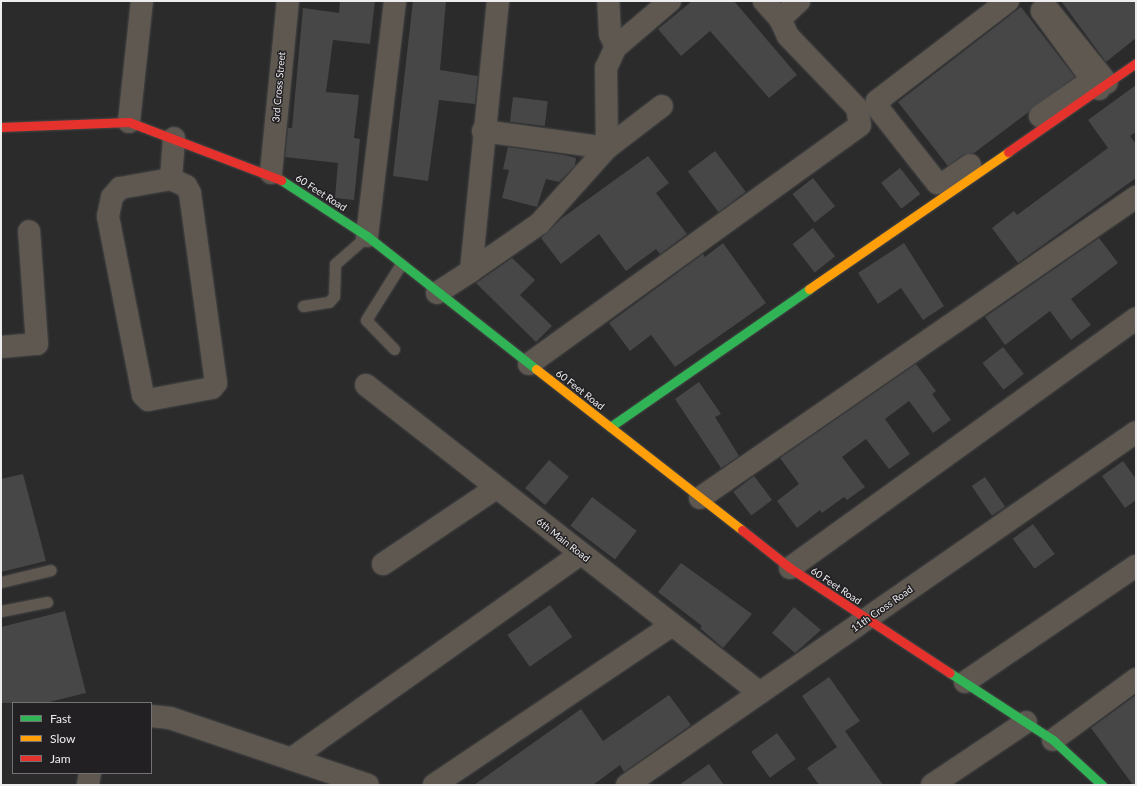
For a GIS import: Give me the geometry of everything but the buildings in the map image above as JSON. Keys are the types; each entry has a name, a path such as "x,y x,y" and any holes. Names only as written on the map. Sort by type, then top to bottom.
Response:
{"street":[{"path":"129,122 142,1"},
{"name":"3rd Cross Street","path":"271,173 288,1"},
{"path":"367,236 395,1"},
{"path":"471,271 483,131 498,1"},
{"path":"608,1 610,34 616,47"},
{"path":"607,148 606,68 616,47 670,1"},
{"path":"529,364 860,125 856,108 788,36 780,19 764,1"},
{"path":"780,19 800,1"},
{"path":"1008,1 877,101 930,177 937,183 946,182 1096,79 1136,63"},
{"path":"1036,7 1096,79"},
{"path":"610,427 1096,79"},
{"path":"437,293 539,224 607,148 662,106"},
{"name":"60 Feet Road","path":"1,127 129,122 271,173 367,236 437,293 790,568 1053,740 1102,785"},
{"path":"483,131 607,148"},
{"path":"171,179 174,138"},
{"path":"171,179 186,186 190,193 216,383 212,388 148,400 142,395 108,216 112,197 120,188 171,179"},
{"path":"700,498 1136,197"},
{"path":"1,347 37,344 29,231"},
{"path":"790,568 1136,318"},
{"name":"6th Main Road","path":"366,385 671,626 760,693"},
{"name":"11th Cross Road","path":"627,785 1136,432"},
{"path":"383,564 496,488"},
{"path":"290,759 581,554"},
{"path":"965,682 1136,566"},
{"path":"434,785 671,626"},
{"path":"1053,740 1136,679"},
{"path":"152,716 170,718 368,785"},
{"path":"932,785 1026,722"},
{"path":"88,785 90,774"}],"lane":[{"path":"302,306 329,302 334,296 335,264 367,236"},
{"path":"394,349 366,320 401,264"},
{"path":"1,582 52,570"},
{"path":"1,612 47,602"}],"traffic: fast":[{"path":"281,180 367,236 536,369"},
{"path":"610,427 809,289"},
{"path":"950,673 1053,740 1102,785"}],"traffic: slow":[{"path":"809,289 1008,152"},
{"path":"536,369 742,530"}],"traffic: jam":[{"path":"1008,152 1136,63"},
{"path":"1,127 129,122 281,180"},
{"path":"742,530 790,568 950,673"}]}
